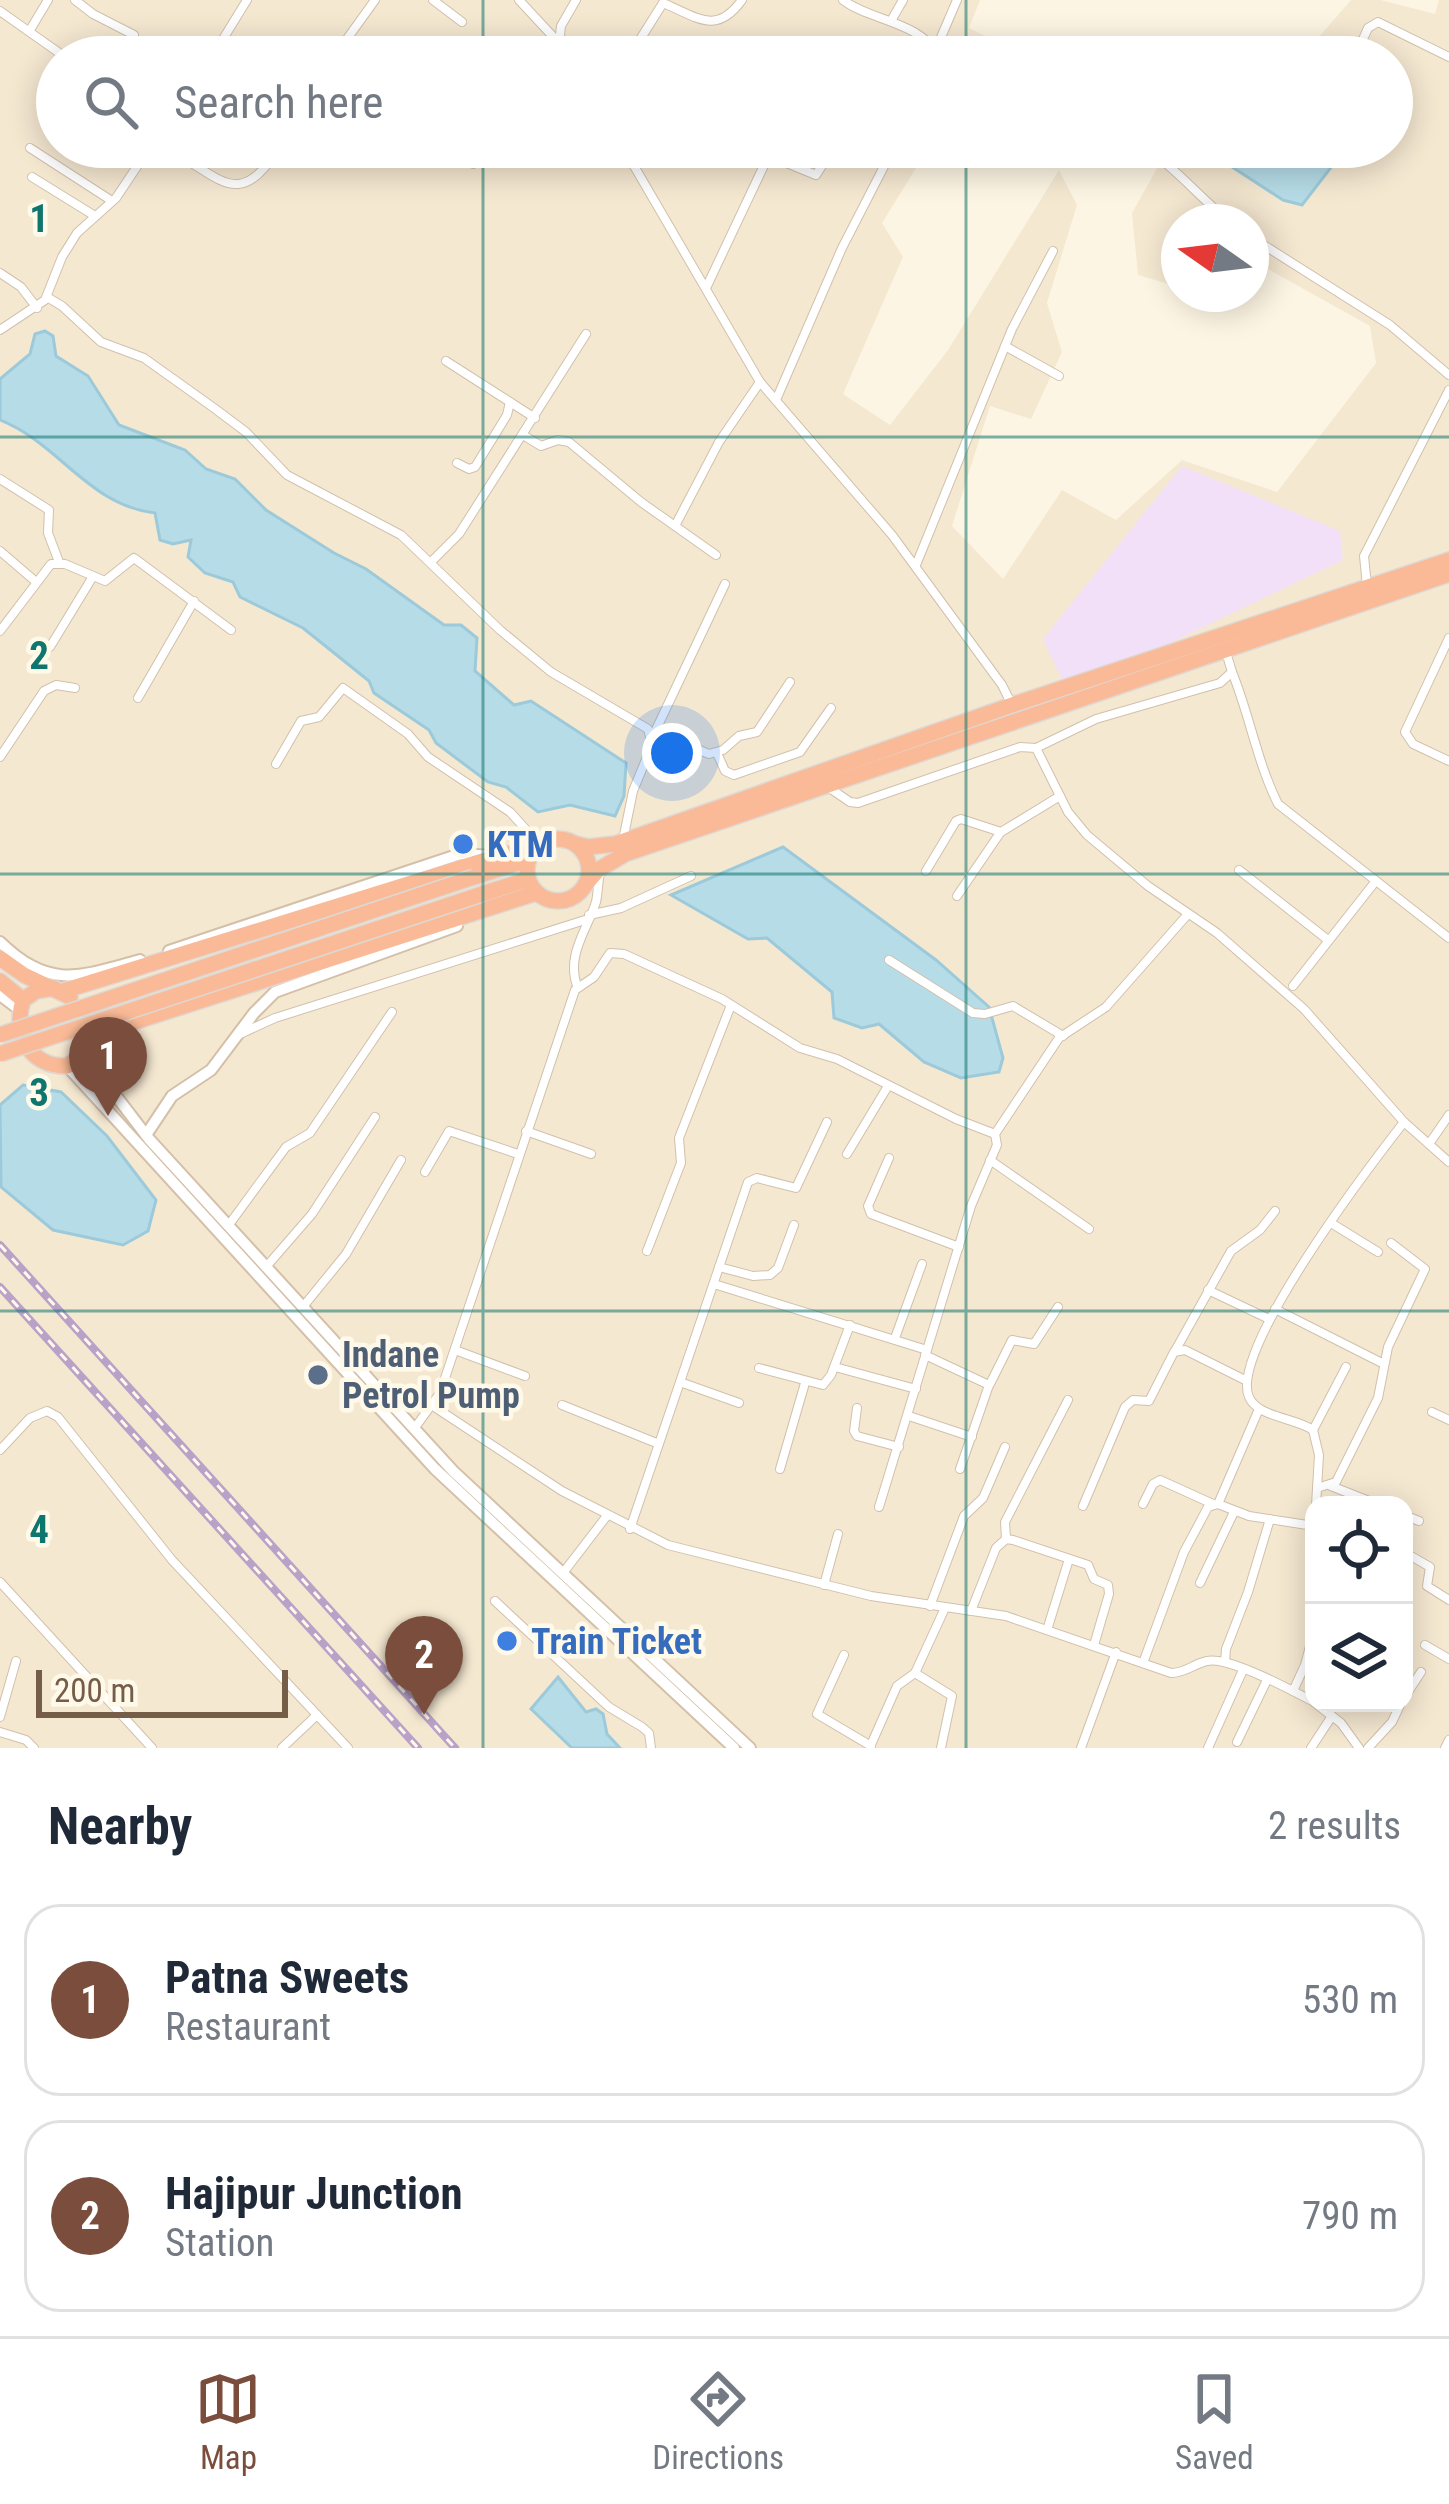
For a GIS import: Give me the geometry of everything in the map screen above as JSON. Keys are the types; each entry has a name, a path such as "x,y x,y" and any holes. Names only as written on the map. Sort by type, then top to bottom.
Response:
{"highway":[{"path":"0,1035 474,878 534,853 553,839 588,847 623,842 1012,705 1449,560"},
{"path":"0,1054 482,894 527,890 561,898 625,854 1449,574"},
{"path":"576,844 590,863 585,885"},
{"path":"21,1005 42,989 58,990 498,856 534,853"},
{"path":"527,890 534,853"},
{"path":"8,966 21,1005 21,1038 46,1064 67,1066 84,1046 527,890"},
{"path":"8,966 72,1000 84,1046"}],"main road":[{"path":"0,942 8,966 68,978 460,854 498,856"},
{"path":"146,1135 172,1096 211,1070 263,1002 282,988 495,912 527,890"},
{"path":"0,995 21,1005"},
{"path":"84,1046 146,1135 354,1375 750,1748"},
{"path":"67,1066 451,1484 734,1748"}],"street":[{"path":"29,30 49,0"},
{"path":"75,0 134,36"},
{"path":"225,36 247,0"},
{"path":"349,36 375,0"},
{"path":"433,0 462,22"},
{"path":"519,0 552,36"},
{"path":"559,36 576,0"},
{"path":"643,36 664,2 715,22 727,19 742,0"},
{"path":"843,0 891,21 912,36"},
{"path":"891,21 903,0"},
{"path":"944,36 957,0"},
{"path":"0,11 37,36"},
{"path":"1364,36 1378,22 1406,36"},
{"path":"1413,39 1449,57"},
{"path":"30,148 36,152"},
{"path":"61,168 112,201"},
{"path":"0,330 47,297 67,248 112,201 135,168"},
{"path":"194,168 243,184 263,168"},
{"path":"635,168 760,382 916,567 1012,705"},
{"path":"706,288 763,168"},
{"path":"776,400 842,248 883,168"},
{"path":"1176,168 1209,204"},
{"path":"32,176 95,216"},
{"path":"1269,248 1390,325 1449,375"},
{"path":"916,567 1005,346 1053,251"},
{"path":"0,273 21,286 37,308"},
{"path":"47,297 101,342 144,358 214,407 246,432 287,476 388,526 551,672 653,735 701,753 716,753 739,736 757,732 790,682"},
{"path":"432,561 460,534 586,334"},
{"path":"1005,346 1060,376"},
{"path":"446,361 535,418"},
{"path":"675,526 718,442 760,382"},
{"path":"1367,587 1364,556 1449,390"},
{"path":"457,463 475,467 510,402"},
{"path":"523,435 542,446 569,442 716,555"},
{"path":"0,479 49,510 47,527 58,562 105,581 130,560 138,559 231,630"},
{"path":"0,550 35,581"},
{"path":"0,631 45,568 58,562"},
{"path":"50,647 92,578"},
{"path":"623,842 633,791 653,735 725,584"},
{"path":"138,698 194,601"},
{"path":"1449,638 1405,732 1413,744 1449,761"},
{"path":"1226,650 1265,779 1278,804 1449,938"},
{"path":"826,786 858,803 1021,747 1036,748 1096,719 1220,683 1232,672"},
{"path":"0,757 44,691 56,685 75,688"},
{"path":"276,764 302,721 319,717 343,688 408,734 428,757 510,812 534,853"},
{"path":"716,753 725,771 734,775 800,752 831,708"},
{"path":"1036,748 1075,822 1087,835 1148,886 1217,933 1304,1009 1404,1122 1449,1162"},
{"path":"957,896 1001,832 1060,796"},
{"path":"926,871 956,821 1001,832"},
{"path":"413,1430 433,1406 455,1350 577,986 573,974 586,918 595,904 600,868"},
{"path":"1239,870 1328,940"},
{"path":"239,1035 275,1018 621,908 691,876"},
{"path":"1293,986 1375,882"},
{"path":"995,1134 1063,1036 1106,1007 1188,914"},
{"path":"577,986 594,977 613,952 706,990 800,1048 837,1058 995,1134 998,1141 959,1247 879,1507"},
{"path":"889,960 973,1013 1013,1006 1063,1036"},
{"path":"647,1251 681,1163 679,1138 731,1005"},
{"path":"228,1226 286,1147 310,1133 392,1012"},
{"path":"847,1154 888,1086"},
{"path":"1430,1144 1449,1115"},
{"path":"265,1268 312,1214 375,1117"},
{"path":"630,1528 748,1182 757,1178 796,1188 827,1121"},
{"path":"1313,1430 1259,1409 1248,1396 1245,1380 1272,1314 1404,1122"},
{"path":"425,1172 449,1131 518,1154"},
{"path":"526,1131 591,1154"},
{"path":"889,1158 868,1206 871,1214 959,1247"},
{"path":"301,1309 346,1254 401,1160"},
{"path":"990,1160 1089,1229"},
{"path":"1083,1507 1125,1407 1133,1400 1149,1401 1236,1244 1260,1230 1274,1211"},
{"path":"1331,1223 1378,1252"},
{"path":"719,1267 752,1276 770,1275 778,1268 794,1225"},
{"path":"1317,1488 1338,1478 1378,1398 1401,1314 1425,1269 1391,1243"},
{"path":"895,1338 922,1264"},
{"path":"714,1284 895,1338 989,1385"},
{"path":"1208,1290 1384,1364"},
{"path":"960,1468 989,1385 1012,1340 1034,1344 1058,1307"},
{"path":"759,1368 823,1385 850,1325"},
{"path":"455,1350 525,1376"},
{"path":"1174,1352 1185,1350 1245,1380"},
{"path":"835,1367 916,1389"},
{"path":"1317,1496 1318,1455 1313,1430 1346,1367"},
{"path":"680,1382 739,1403"},
{"path":"780,1469 806,1383"},
{"path":"1006,1540 1005,1522 1069,1400"},
{"path":"562,1405 658,1444"},
{"path":"433,1406 606,1517 700,1556 930,1606 1006,1616 1171,1673 1184,1673 1204,1661 1225,1662 1305,1698"},
{"path":"857,1408 857,1436 899,1447"},
{"path":"1143,1663 1184,1552 1203,1513 1216,1504 1259,1409"},
{"path":"0,1450 35,1414 52,1412 172,1559 348,1748"},
{"path":"1432,1412 1449,1420"},
{"path":"909,1416 972,1437"},
{"path":"930,1606 964,1516 982,1498 1006,1447"},
{"path":"1143,1504 1160,1480 1234,1512 1305,1525"},
{"path":"1329,1485 1356,1496"},
{"path":"1200,1583 1234,1512"},
{"path":"562,1574 606,1517"},
{"path":"1225,1662 1270,1519"},
{"path":"1413,1519 1419,1521"},
{"path":"824,1585 838,1534"},
{"path":"1006,1540 1092,1568 1094,1579 1109,1589 1094,1646"},
{"path":"970,1611 996,1548 1006,1540"},
{"path":"1413,1557 1430,1567 1427,1586 1449,1600"},
{"path":"1046,1630 1069,1559"},
{"path":"0,1582 152,1748"},
{"path":"495,1601 609,1706 643,1726 654,1747"},
{"path":"844,1655 817,1714 870,1747 897,1686 915,1673 945,1608"},
{"path":"1426,1646 1449,1659"},
{"path":"1081,1748 1116,1652"},
{"path":"0,1717 16,1661"},
{"path":"1293,1691 1305,1665"},
{"path":"1208,1748 1243,1670"},
{"path":"1413,1684 1421,1672"},
{"path":"915,1673 952,1696 941,1748"},
{"path":"1237,1742 1267,1680"},
{"path":"1326,1712 1363,1748 1397,1712"},
{"path":"282,1748 317,1715"},
{"path":"1311,1748 1332,1716"},
{"path":"0,1732 26,1740 34,1748"},
{"path":"1445,1748 1449,1740"}],"shaded area":[{"path":"0,0 980,0 969,28 986,36 36,36 36,168 916,168 882,223 903,257 843,394 890,425 948,350 1059,170 1077,205 1047,303 1062,352 1031,419 990,406 952,526 1003,579 1062,490 1116,520 1182,460 1277,492 1376,363 1370,326 1269,270 1269,204 1161,204 1161,282 1138,275 1132,213 1157,168 1413,168 1413,36 1320,36 1351,0 1381,0 1435,14 1439,0 1449,0 1449,1748 0,1748"},
{"path":"1182,466 1340,531 1343,560 1068,692 1043,639"}],"water":[{"path":"1234,168 1331,168 1302,205 1283,200"},
{"path":"45,331 53,336 56,356 88,376 119,425 185,450 206,469 235,479 266,510 366,569 444,625 461,625 477,638 475,671 514,705 531,701 626,763 624,796 615,816 570,805 538,812 506,787 488,782 436,743 429,730 374,693 369,681 303,628 240,597 233,582 205,573 188,557 191,540 173,544 160,540 155,513 111,498 0,420 0,379 30,354 35,334"},
{"path":"783,847 936,960 989,1007 1003,1058 999,1072 961,1078 924,1062 879,1024 862,1028 834,1018 832,992 767,938 748,939 671,895"},
{"path":"23,1085 61,1092 107,1136 156,1200 148,1231 123,1245 53,1230 1,1187 0,1105"},
{"path":"558,1677 586,1712 596,1709 603,1714 607,1734 620,1748 572,1748 531,1709"}],"railway":[{"path":"0,1245 455,1748"},
{"path":"0,1287 418,1748"}],"place":[{"name":"KTM","path":"463,844"},
{"name":"Patna Sweets","path":"108,1116"},
{"name":"Indane Petrol Pump","path":"318,1375"},
{"name":"Train Ticket","path":"507,1641"},
{"name":"Hajipur Junction","path":"424,1715"}]}
